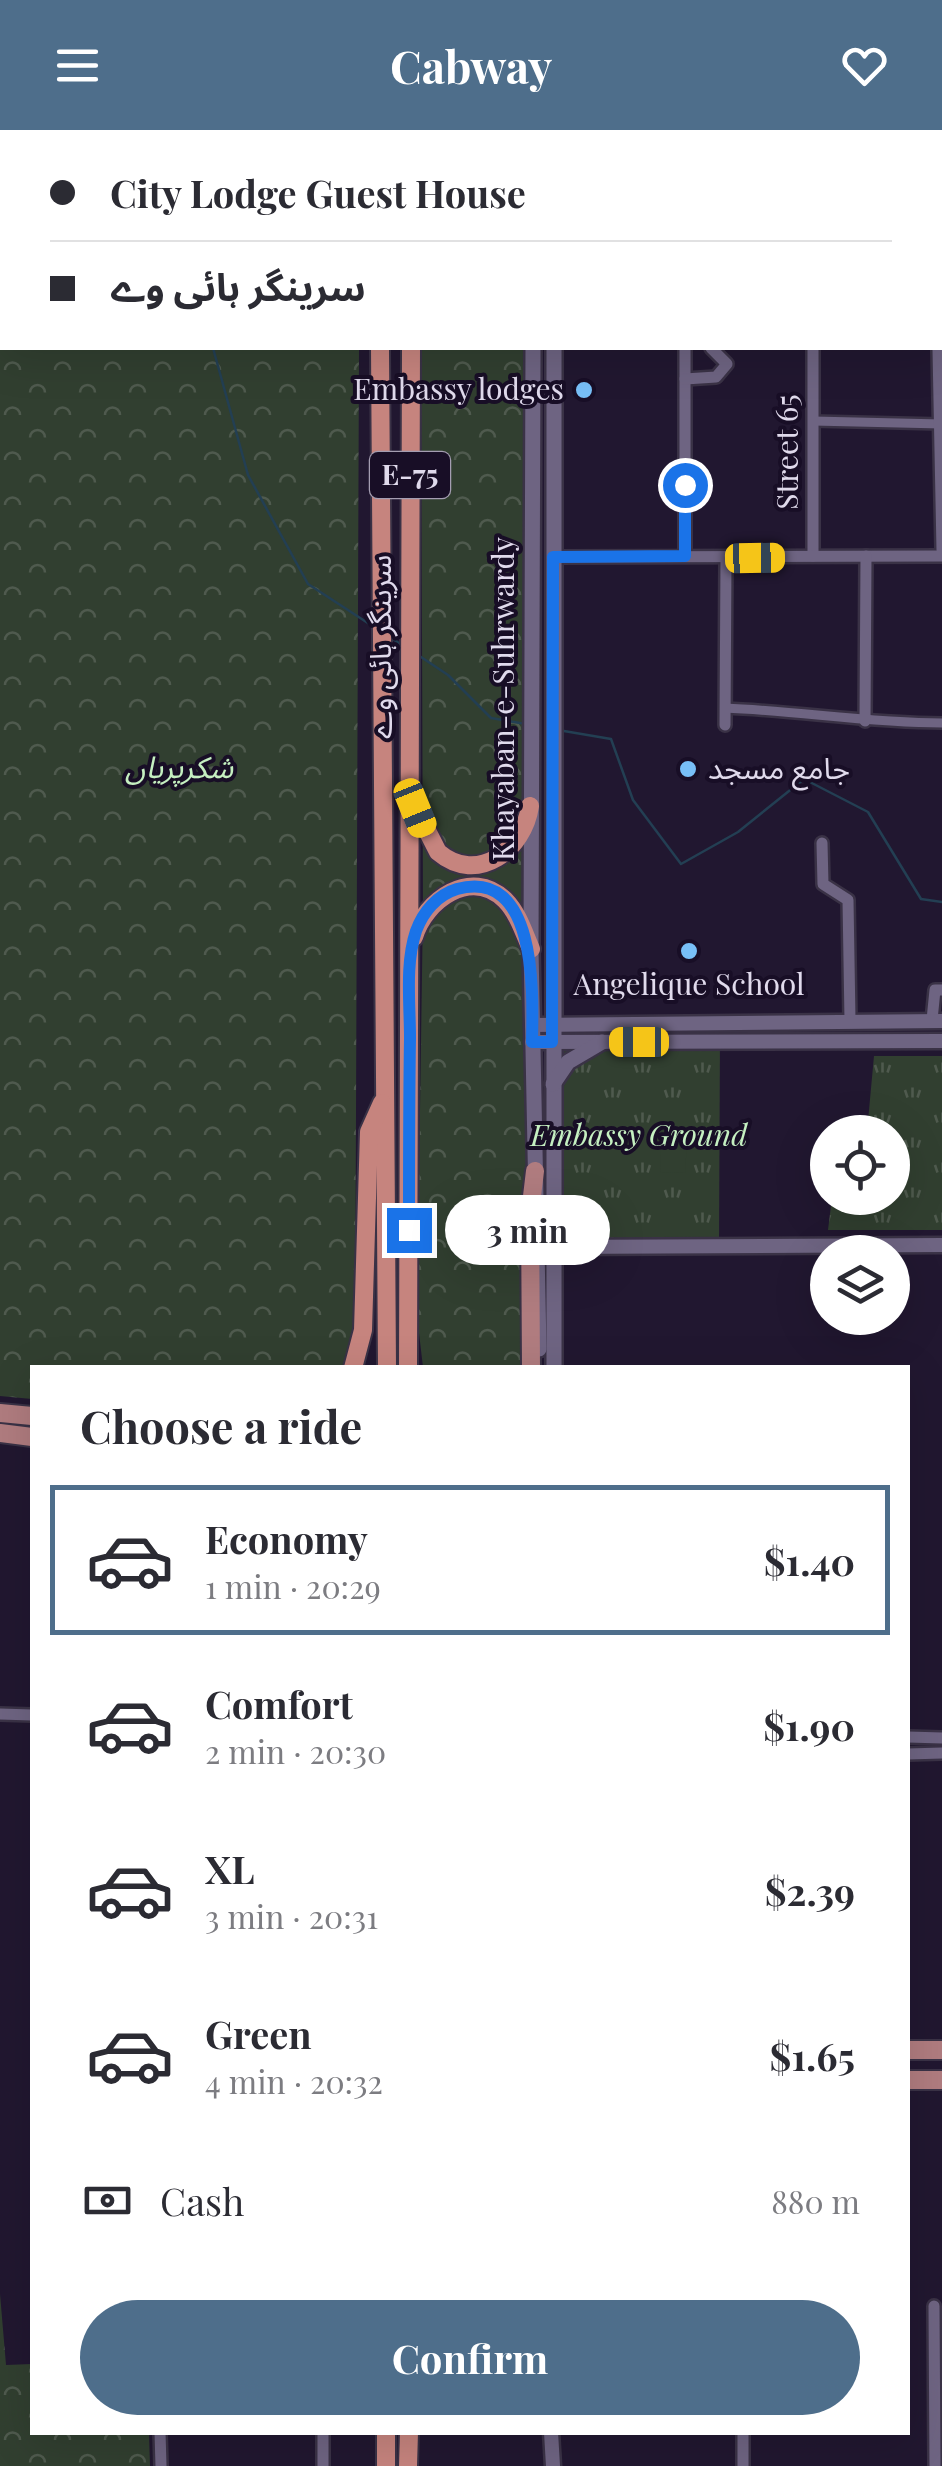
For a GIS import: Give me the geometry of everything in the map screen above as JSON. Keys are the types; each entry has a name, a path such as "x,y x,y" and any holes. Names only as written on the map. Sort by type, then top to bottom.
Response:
{"highway":[{"path":"383,350 386,363 395,369 402,362 402,350"},
{"name":"سرینگر ہائی وے","path":"383,350 387,1365"},
{"name":"سرینگر ہائی وے","path":"410,350 411,1365"},
{"path":"382,581 386,554 386,396 393,387 402,394 403,529 408,563"},
{"path":"408,789 438,852 470,865 508,852 524,831 530,806"},
{"path":"410,954 431,905 460,888 494,892 509,905 531,949"},
{"path":"353,1365 363,1330 370,1132 385,1097"},
{"path":"386,2435 386,2466"},
{"path":"408,2435 408,2466"}],"main road":[{"name":"Khayaban-e-Suhrwardy","path":"533,350 530,806 535,1171 540,1223 539,1365"},
{"name":"Khayaban-e-Suhrwardy","path":"554,350 554,1365"},
{"path":"532,682 552,680"},
{"path":"553,1084 568,1062 602,1042"},
{"path":"530,1365 530,1213 535,1171"},
{"path":"0,1413 30,1416"},
{"path":"0,1433 30,1437"},
{"path":"910,2050 942,2050"},
{"path":"910,2080 942,2080"}],"street":[{"path":"685,350 685,556"},
{"path":"685,379 716,377 727,364 713,350"},
{"name":"Street 65","path":"813,350 813,556"},
{"path":"553,557 942,553 938,350 942,350"},
{"path":"814,421 940,424"},
{"path":"865,720 866,556"},
{"path":"725,725 726,558"},
{"path":"726,708 942,724"},
{"path":"822,842 824,884 848,900 850,1020"},
{"path":"532,1033 937,1020 934,990 942,990"},
{"path":"552,1033 602,1042 942,1042"},
{"path":"554,1247 942,1245"},
{"path":"0,1714 30,1715"},
{"path":"942,1738 914,1737 914,1753 942,1753"},
{"path":"934,2306 936,2466"},
{"path":"160,2435 160,2466"},
{"path":"323,2435 323,2466"},
{"path":"551,2435 553,2466"},
{"path":"743,2435 743,2466"}],"green space":[{"name":"شکرپریاں","path":"0,350 359,350 355,1365 30,1365 30,1399 0,1396"},
{"path":"421,350 528,350 528,1141 521,1365 423,1365 417,1316 423,907"},
{"name":"Embassy Ground","path":"720,1031 719,1240 558,1239 559,1033"},
{"path":"874,1056 942,1056 942,1230 828,1230 830,1215 910,1215 910,1115 869,1115"},
{"path":"662,1126 688,1127 685,1173 660,1172"},
{"path":"0,2294 6,2365 30,2364 30,2435 149,2435 150,2466 0,2466"}],"waterway":[{"path":"214,350 248,475 308,584 374,627"},
{"path":"389,636 403,646"},
{"path":"418,655 448,675 491,718 526,724"},
{"path":"558,730 611,739 633,800 681,864 738,832 804,779 868,812 921,899 942,902"}],"place":[{"name":"Embassy lodges","path":"584,390"},
{"name":"جامع مسجد","path":"688,769"},
{"name":"Angelique School","path":"689,951"}],"route":[{"path":"409,1230 410,954 421,919 444,894 460,888 477,888 494,892 509,905 531,949 532,1042 552,1042 553,557 685,556 685,485"}]}
